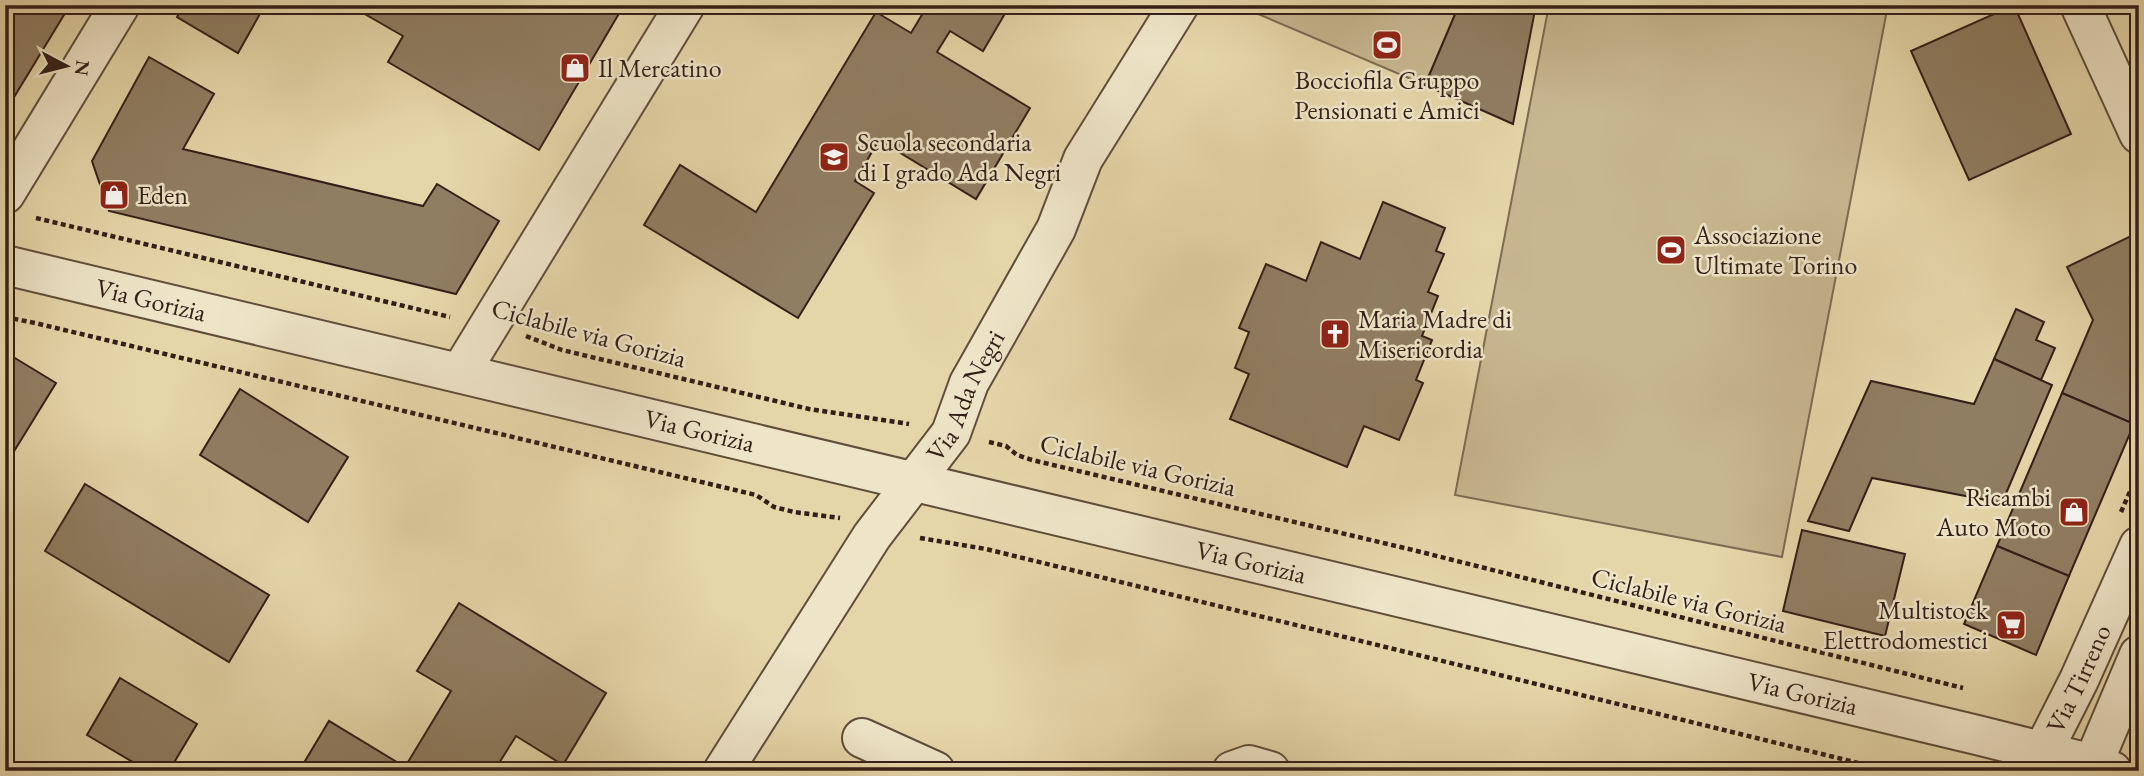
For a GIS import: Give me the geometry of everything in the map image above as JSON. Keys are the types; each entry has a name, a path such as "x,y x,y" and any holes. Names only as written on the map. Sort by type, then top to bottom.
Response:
{"street":[{"path":"19,205 120,5"},
{"path":"460,373 685,5"},
{"name":"Via Ada Negri","path":"723,771 878,528 951,433 969,383 1056,229 1083,159 1179,5"},
{"path":"2080,5 2139,134"},
{"name":"Via Gorizia","path":"5,265 1977,734 2038,761 2098,768"},
{"name":"Via Tirreno","path":"2038,761 2079,680 2139,546"},
{"name":"Via Tirreno","path":"2098,768 2139,655"},
{"path":"862,738 935,771"},
{"path":"1232,771 1249,765 1270,771"}],"path":[{"name":"Ciclabile via Gorizia","path":"19,205 519,333 562,350 809,408 932,428 1006,446 1032,460 1413,550 1965,689"},
{"path":"5,317 756,495 774,507 794,512 831,515 925,539 986,549 1891,771"}],"shaded area":[{"name":"Bocciofila Gruppo Pensionati e Amici","path":"1237,5 1459,5 1425,85"},
{"name":"Associazione Ultimate Torino","path":"1549,5 1888,5 1782,557 1455,495"}],"building":[{"path":"5,5 70,5 8,107 5,105"},
{"path":"183,5 265,5 238,53 177,17"},
{"path":"359,5 624,5 539,150 388,62 403,36 356,9"},
{"path":"911,5 1010,5 983,51 950,31 937,52 1030,108 976,199 879,140 855,181 874,193 798,318 644,225 680,165 756,212 876,12 911,33 923,13"},
{"path":"1459,5 1536,5 1513,124 1425,85"},
{"path":"2014,5 2071,134 1969,180 1911,51"},
{"path":"149,57 214,94 183,149 423,206 437,184 499,221 456,294 109,211 92,161"},
{"name":"Maria Madre di Misericordia","path":"1383,202 1445,228 1436,251 1444,254 1428,292 1438,296 1422,336 1432,340 1416,380 1423,383 1399,440 1364,426 1347,467 1230,419 1249,374 1235,368 1249,332 1239,328 1266,264 1306,281 1321,242 1360,259"},
{"path":"2131,236 2139,252 2139,413 2134,424 2062,393 2093,320 2067,267"},
{"path":"2016,309 2044,322 2036,340 2055,348 2041,380 1994,359"},
{"path":"5,352 56,383 5,466"},
{"path":"1994,359 2052,385 2002,503 1872,478 1849,531 1808,521 1871,381 1974,404"},
{"path":"240,389 348,457 308,522 200,455"},
{"path":"2062,393 2134,424 2069,576 1997,546"},
{"path":"85,484 269,595 229,662 45,551"},
{"path":"1802,530 1905,554 1885,636 1783,611"},
{"path":"1997,546 2069,576 2036,655 1964,624"},
{"path":"459,603 606,693 563,765 516,736 494,771 299,771 329,721 405,767 451,691 417,671"},
{"path":"120,678 197,724 169,771 148,771 87,735"}],"place":[{"name":"Bocciofila Gruppo Pensionati e Amici","path":"1387,45"},
{"name":"Il Mercatino","path":"575,68"},
{"name":"Scuola secondaria di I grado Ada Negri","path":"834,157"},
{"name":"Eden","path":"114,195"},
{"name":"Associazione Ultimate Torino","path":"1671,250"},
{"name":"Maria Madre di Misericordia","path":"1335,334"},
{"name":"Ricambi Auto Moto","path":"2074,512"},
{"name":"Multistock Elettrodomestici","path":"2011,625"}]}
